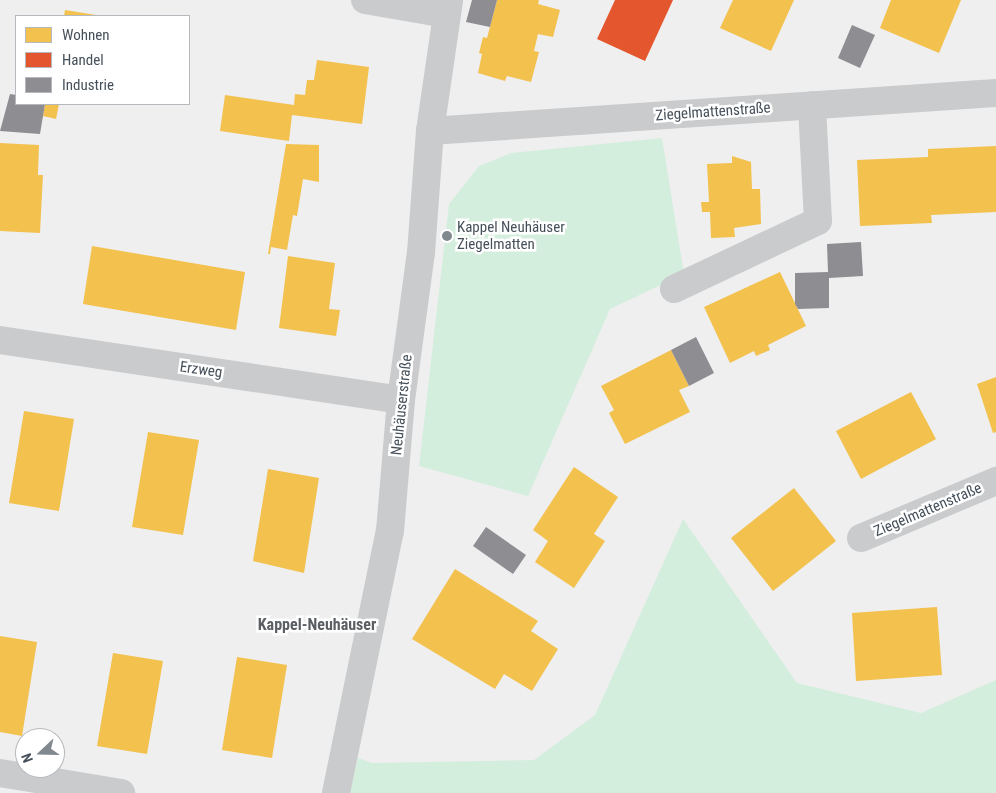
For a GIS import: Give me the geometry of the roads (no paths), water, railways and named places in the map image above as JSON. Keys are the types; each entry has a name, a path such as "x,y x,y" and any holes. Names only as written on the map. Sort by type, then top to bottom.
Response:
{"street":[{"name":"Neuhäuserstraße","path":"336,793 390,531 401,400 421,253 430,131 448,7 365,0"},
{"name":"Ziegelmattenstraße","path":"430,131 996,93"},
{"path":"674,290 818,221 812,105"},
{"name":"Erzweg","path":"0,340 401,400"},
{"name":"Ziegelmattenstraße","path":"861,538 996,481"},
{"path":"0,773 121,793"}],"place":[{"name":"Kappel Neuhäuser Ziegelmatten","path":"447,236"}],"district":[{"name":"Kappel-Neuhäuser","path":"317,625"}]}
